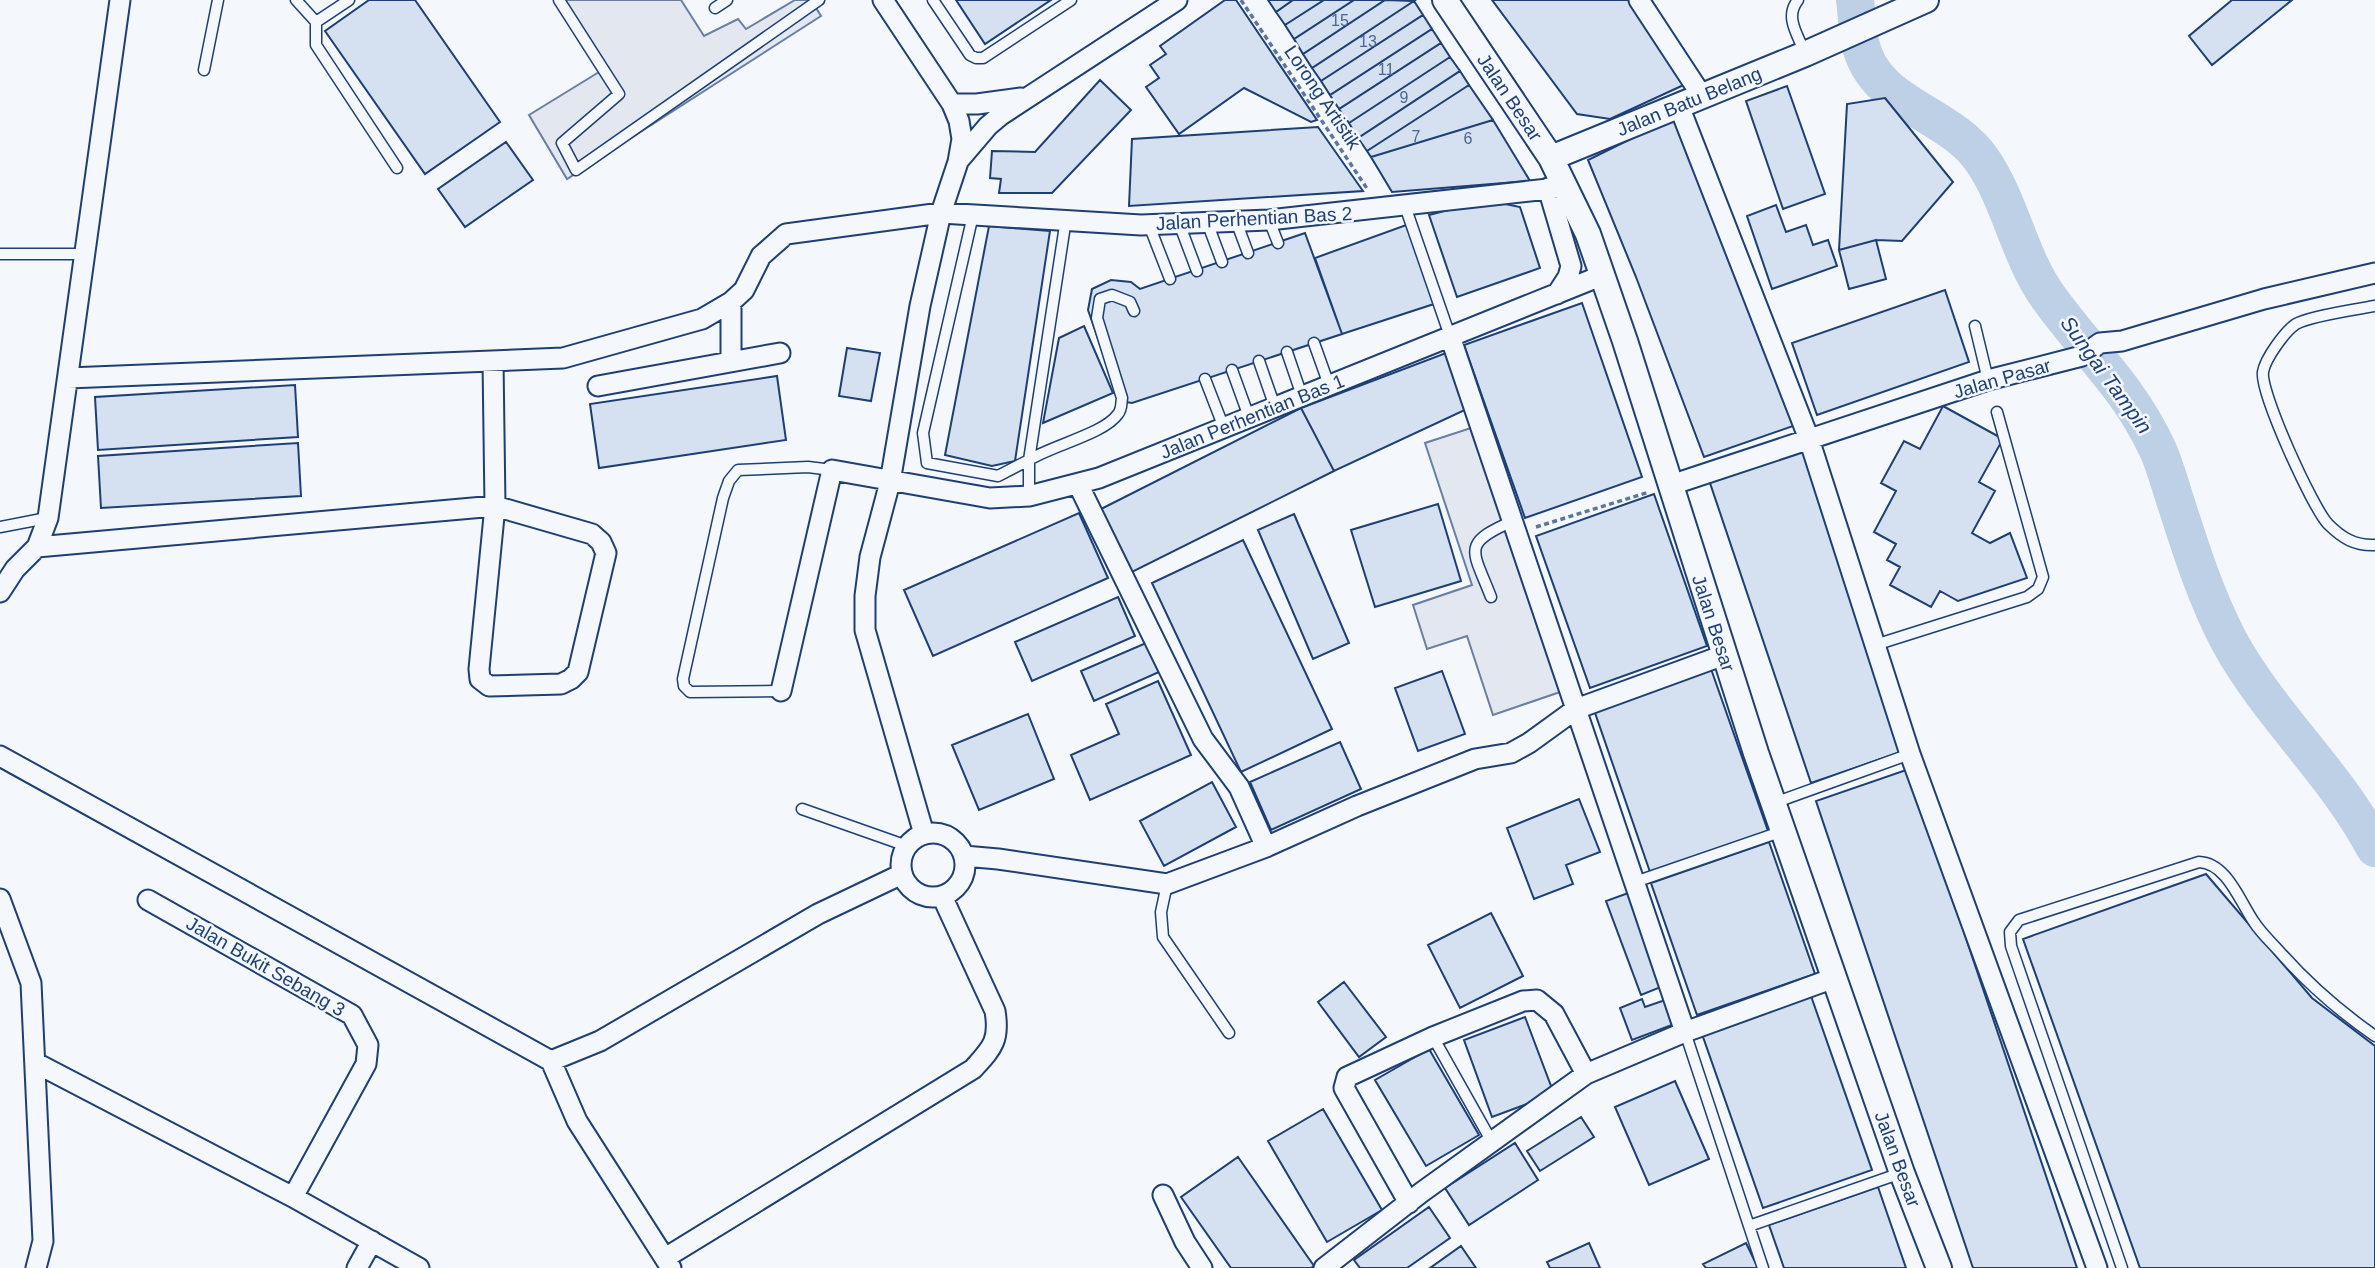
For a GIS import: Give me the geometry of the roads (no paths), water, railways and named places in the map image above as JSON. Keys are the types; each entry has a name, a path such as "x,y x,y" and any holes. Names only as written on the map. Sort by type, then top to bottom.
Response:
{"street":[{"path":"0,592 15,569 37,547 48,518 120,0"},
{"path":"883,0 952,104 962,139 958,162 941,213 920,306 890,482 870,557 865,596 865,630 916,840"},
{"path":"958,162 988,126 1177,0"},
{"name":"Jalan Besar","path":"1445,0 1551,158 1557,188 1588,234 1773,804 1902,1173 1939,1268"},
{"path":"1639,0 1702,96"},
{"name":"Jalan Batu Belang","path":"1551,158 1816,49 1926,0"},
{"path":"952,104 977,104 1032,96"},
{"path":"1679,106 1809,439 1910,754 2097,1268"},
{"path":"1557,188 1572,266 1557,294"},
{"name":"Jalan Perhentian Bas 2","path":"731,302 744,289 761,256 786,234 941,213 1149,224 1269,220 1557,188"},
{"name":"Jalan Pasar","path":"1671,485 1988,380 2082,356 2100,343 2122,341 2263,299 2375,273"},
{"name":"Jalan Perhentian Bas 1","path":"832,470 990,498 1029,496 1078,484 1100,478 1603,275"},
{"path":"68,378 563,358 702,319 731,302"},
{"path":"731,302 731,361"},
{"path":"1450,336 1685,1032"},
{"path":"598,386 780,353"},
{"path":"37,547 495,506 592,534 601,542 606,553 578,672 561,684 489,686 480,679 495,506 493,361"},
{"path":"781,691 832,470"},
{"path":"1078,484 1203,739 1239,787 1266,848"},
{"path":"964,856 1167,884 1266,848 1357,806 1475,759 1511,752 1529,743 1576,709 1724,655"},
{"path":"0,756 551,1061 577,1121 668,1263 973,1069 994,1045 998,1027 995,1011 942,895"},
{"path":"944,834 960,846 965,866 958,884 942,895 932,897 913,891 902,874 902,854 916,840 944,834"},
{"path":"551,1061 600,1041 818,914 902,874"},
{"path":"0,899 31,983 43,1241 37,1268"},
{"name":"Jalan Bukit Sebang 3","path":"148,900 352,1015 368,1045 366,1064 293,1197"},
{"path":"1324,1268 1586,1074 1685,1032 1834,978"},
{"path":"1409,1203 1344,1088 1348,1077 1433,1037 1523,1001 1537,1000 1554,1014 1586,1074"},
{"path":"36,1063 293,1197 419,1268"},
{"path":"1163,1195 1185,1242 1202,1268"},
{"path":"357,1268 372,1241"}],"lane":[{"path":"204,70 218,0"},
{"path":"296,0 316,22 316,45 397,168"},
{"path":"316,22 349,0"},
{"path":"559,0 619,94 562,143 576,170 819,0"},
{"path":"715,8 727,0"},
{"path":"933,0 970,55 983,58 1072,0"},
{"path":"1798,0 1791,12 1791,20 1816,49"},
{"path":"1405,206 1450,336"},
{"path":"973,215 923,433 927,463 998,476 1042,452 1108,425 1121,412 1122,398 1097,318 1100,299 1112,295 1130,302 1134,311"},
{"path":"1029,496 1029,460 1066,219"},
{"path":"1269,220 1278,243"},
{"path":"1236,221 1248,253"},
{"path":"1207,222 1222,262"},
{"path":"1179,223 1197,271"},
{"path":"1149,224 1170,279"},
{"path":"0,254 85,254"},
{"path":"2375,306 2297,324 2279,342 2262,374 2296,467 2326,522 2351,543 2375,545"},
{"path":"1975,326 1988,380"},
{"path":"1314,343 1329,385"},
{"path":"1287,352 1302,396"},
{"path":"1259,361 1275,407"},
{"path":"1232,370 1249,417"},
{"path":"1205,379 1224,428"},
{"path":"1875,645 2027,597 2038,589 2043,577 1997,412"},
{"path":"781,691 690,692 684,686 683,679 723,498 729,481 738,470 808,467 832,470"},
{"path":"0,527 48,518"},
{"path":"1491,597 1474,552 1476,544 1487,532 1515,527"},
{"path":"1773,804 1910,754"},
{"path":"802,809 916,840"},
{"path":"1635,883 1783,831"},
{"path":"2122,1268 2011,946 2010,932 2019,920 2199,862 2209,862 2220,870 2255,925 2309,984 2338,1010 2375,1036"},
{"path":"1167,884 1161,912 1163,937 1229,1033"},
{"path":"1685,1032 1763,1268"},
{"path":"1433,1037 1492,1142"},
{"path":"1749,1226 1902,1173"}],"waterway":[{"name":"Sungai Tampin","path":"1855,0 1860,42 1868,63 1880,81 1895,95 1968,143 1982,160 1992,176 2039,282 2063,317 2120,387 2146,426 2162,461 2206,590 2229,641 2263,694 2341,794 2375,848"}]}
